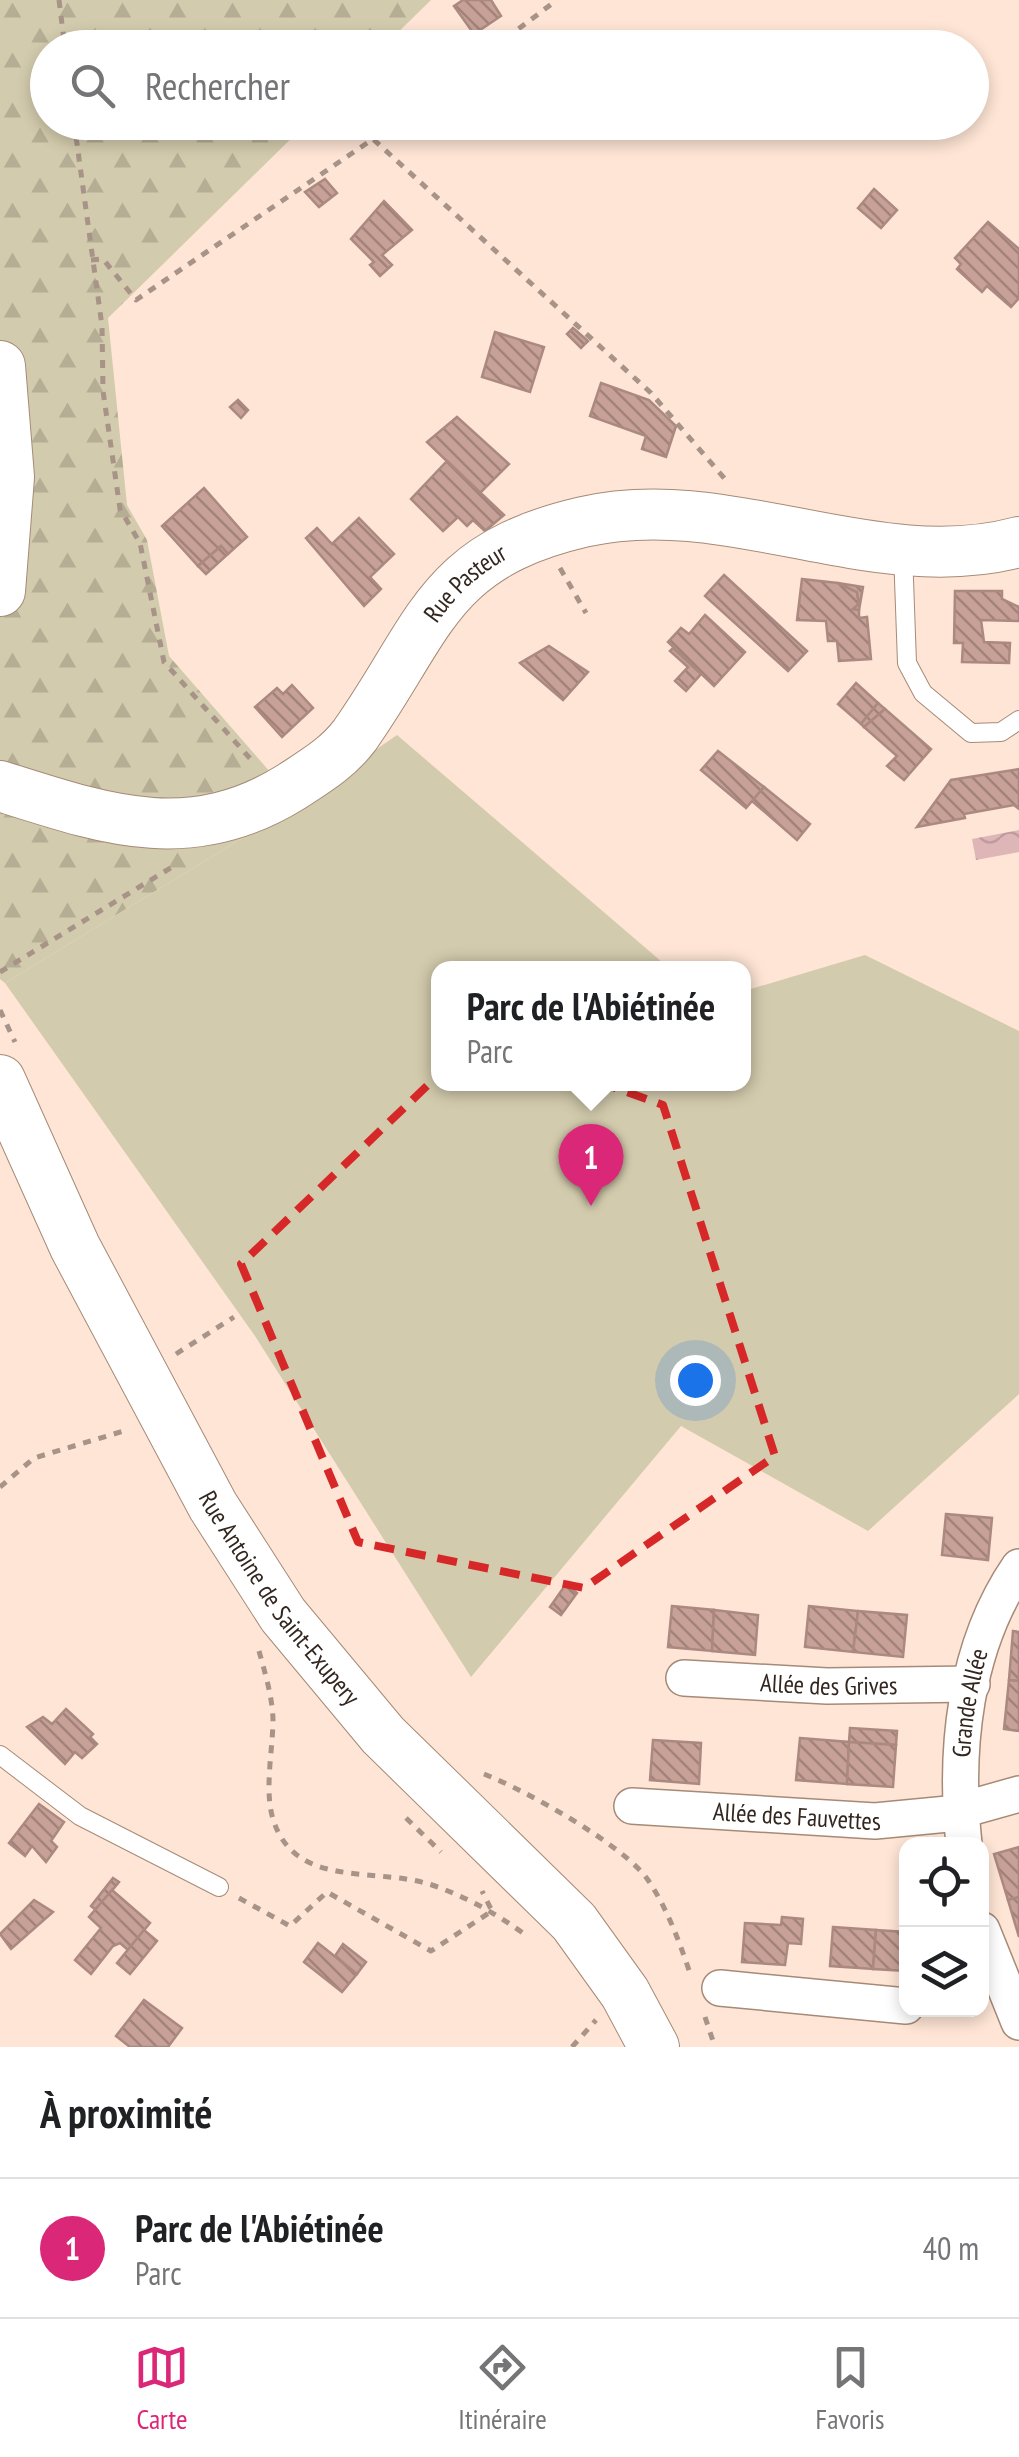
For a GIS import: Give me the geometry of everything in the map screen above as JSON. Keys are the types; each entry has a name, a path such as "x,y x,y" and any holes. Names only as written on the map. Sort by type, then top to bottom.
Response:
{"main road":[{"path":"0,366 9,478 0,591"},
{"name":"Rue Pasteur","path":"0,786 98,817 169,825 234,814 281,793 324,766 352,739 437,602 504,550 550,530 611,516 667,515 903,551 976,550 1019,542"},
{"name":"Rue Antoine de Saint-Exupery","path":"9,1065 74,1247 213,1506 283,1615 396,1749 574,1922 625,1993 654,2047"}],"street":[{"name":"Grande Allée","path":"962,1827 960,1748 972,1684 994,1611 1016,1575"},
{"name":"Allée des Grives","path":"684,1678 828,1686 972,1684"},
{"name":"Allée des Fauvettes","path":"632,1806 817,1821 962,1827 1019,1794"},
{"path":"989,1951 1008,2009"},
{"path":"705,1980 899,2005"}],"lane":[{"path":"903,551 907,663 912,679 971,733 1001,732 1019,720"},
{"path":"0,1755 80,1816 219,1887"}],"path":[{"path":"59,0 63,30"},
{"path":"517,30 557,0"},
{"path":"76,140 120,508 140,543 164,662 281,793"},
{"path":"91,260 104,260 136,300 370,140"},
{"path":"375,140 650,393 739,496 736,524"},
{"path":"0,972 186,859"},
{"path":"0,1010 9,1065"},
{"path":"170,1358 234,1316"},
{"path":"0,1487 34,1458 135,1428"},
{"path":"255,1638 273,1715 272,1815 286,1848 304,1863 430,1884 492,1911 530,1938"},
{"path":"472,1764 598,1838 646,1876 705,1980"},
{"path":"219,1887 290,1926 327,1892 432,1951 492,1911"},
{"path":"572,2047 599,2013"}],"highlighted area":[{"path":"477,1038 663,1105 775,1456 584,1588 358,1542 241,1264"}],"green space":[{"path":"0,0 431,0 400,30 30,30 30,140 290,140 108,318 127,505 147,540 169,656 298,804 5,983 0,979"},
{"path":"397,735 661,961 431,961 431,1091 751,1091 751,989 865,955 1019,1031 1019,1394 868,1531 681,1426 471,1677 255,1336 5,983 298,804"}],"water":[{"path":"1019,830 1019,852 976,860 972,839"}],"building":[{"path":"463,0 491,0 501,16 480,30 471,30 454,6"},
{"path":"325,179 337,193 319,207 305,192"},
{"path":"874,189 897,210 881,228 858,208"},
{"path":"384,201 412,230 382,255 392,265 380,276 370,265 374,262 351,239"},
{"path":"988,222 1019,249 1019,298 1011,307 987,286 982,292 957,269 961,264 955,258"},
{"path":"573,328 588,341 581,348 567,334"},
{"path":"495,332 544,347 530,392 482,377"},
{"path":"601,383 649,400 676,426 666,457 642,449 646,436 590,416"},
{"path":"238,400 248,410 241,418 230,407"},
{"path":"457,417 509,464 480,493 427,442"},
{"path":"447,461 504,515 485,531 473,520 467,526 458,517 443,531 411,499"},
{"path":"204,488 247,537 228,554 221,546 198,566 162,526"},
{"path":"359,518 394,554 370,577 381,589 364,606 306,538 317,528 332,544"},
{"path":"221,546 228,554 206,574 198,566"},
{"path":"724,575 807,651 788,671 705,596"},
{"path":"802,579 838,583 857,592 859,604 853,609 859,610 859,618 867,617 871,659 839,661 837,641 828,641 826,621 797,620"},
{"path":"838,583 863,587 859,610 853,609 859,604 857,592"},
{"path":"955,591 1002,591 1002,599 1019,607 1019,621 981,620 984,642 1010,643 1009,663 962,662 963,643 954,643"},
{"path":"705,615 745,652 714,686 668,642 681,628 689,634"},
{"path":"549,646 588,672 563,700 520,663"},
{"path":"673,648 701,674 686,691 675,681 688,667 670,651"},
{"path":"856,683 878,703 861,724 838,704"},
{"path":"292,685 313,708 282,737 255,707 277,688 283,694"},
{"path":"878,703 885,709 864,727 861,724"},
{"path":"885,709 931,749 904,780 887,766 897,756 864,727"},
{"path":"718,751 764,787 746,808 701,770"},
{"path":"1019,769 1019,809 1014,805 917,827 951,780"},
{"path":"764,787 810,824 797,840 752,801"},
{"path":"946,1514 992,1518 988,1560 942,1555"},
{"path":"566,1584 577,1593 561,1615 550,1607"},
{"path":"672,1606 714,1610 712,1651 668,1647"},
{"path":"809,1606 858,1611 853,1652 805,1647"},
{"path":"714,1610 758,1615 755,1655 712,1651"},
{"path":"858,1611 907,1615 903,1657 853,1652"},
{"path":"1013,1631 1019,1632 1019,1681 1009,1680"},
{"path":"1009,1680 1019,1681 1019,1731 1004,1729"},
{"path":"66,1709 93,1734 90,1737 97,1744 82,1758 75,1752 65,1764 27,1727 43,1717 52,1724"},
{"path":"850,1728 897,1731 896,1745 849,1742"},
{"path":"800,1738 849,1742 847,1784 796,1780"},
{"path":"653,1740 701,1743 699,1784 650,1780"},
{"path":"849,1742 896,1745 893,1787 847,1784"},
{"path":"39,1804 64,1822 51,1841 57,1847 46,1862 32,1846 25,1856 9,1843"},
{"path":"1019,1847 1019,1897 1008,1900 994,1854"},
{"path":"113,1878 119,1882 96,1910 91,1906"},
{"path":"112,1890 150,1923 128,1950 120,1943 113,1946 91,1974 75,1960 101,1928 89,1917"},
{"path":"1019,1897 1019,1937 1008,1900"},
{"path":"34,1900 53,1912 11,1949 0,1934"},
{"path":"782,1917 803,1919 801,1944 788,1943 785,1965 742,1962 745,1923 781,1925"},
{"path":"833,1927 876,1930 873,1969 830,1966"},
{"path":"144,1930 157,1941 130,1974 117,1963"},
{"path":"876,1930 899,1932 899,1971 873,1969"},
{"path":"318,1943 357,1974 342,1992 304,1962"},
{"path":"343,1944 366,1962 357,1974 335,1956"},
{"path":"144,2000 182,2028 168,2047 130,2047 116,2036"}],"place":[{"name":"Parc de l'Abiétinée","path":"591,1206"}]}
